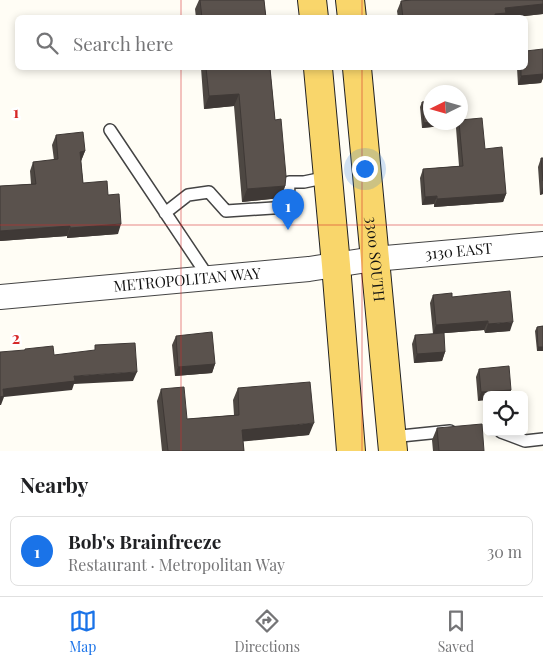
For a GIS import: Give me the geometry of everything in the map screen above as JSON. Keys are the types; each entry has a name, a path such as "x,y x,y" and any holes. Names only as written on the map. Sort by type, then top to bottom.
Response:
{"main road":[{"path":"312,0 314,15"},
{"path":"350,0 352,15"},
{"path":"318,70 351,451"},
{"name":"3300 SOUTH","path":"357,70 392,444"}],"street":[{"name":"3130 EAST","path":"374,259 543,244"},
{"name":"METROPOLITAN WAY","path":"0,297 309,269 374,259"}],"lane":[{"path":"110,130 209,278"},
{"path":"165,213 188,195 209,192 226,211 288,207 289,182 304,182 328,177"},
{"path":"392,444 458,430"},
{"path":"512,436 525,441 543,439"}],"building":[{"path":"200,0 264,0 266,15 202,15"},
{"path":"543,0 543,4 505,8 506,13 495,15 403,15 401,1"},
{"path":"543,49 543,74 521,76 521,70 528,70 528,51"},
{"path":"206,70 270,70 275,120 281,119 286,176 285,186 247,189 239,94 209,96"},
{"path":"482,118 485,149 502,147 506,194 437,199 437,196 425,197 423,169 463,166 460,130 468,130 468,119"},
{"path":"83,132 85,151 80,152 83,183 107,181 108,195 119,194 121,224 0,231 0,186 36,184 33,162 58,159 56,135"},
{"path":"541,158 543,158 543,181"},
{"path":"510,291 513,322 488,324 488,321 436,325 433,295 452,293 452,297"},
{"path":"543,326 543,347 538,347 537,327"},
{"path":"212,332 215,364 178,367 176,336"},
{"path":"444,333 445,352 417,354 415,335"},
{"path":"135,343 137,372 74,376 75,381 3,389 4,396 0,397 0,352 53,346 54,355 95,350 95,345"},
{"path":"509,366 511,390 481,392 479,369"},
{"path":"310,382 314,423 242,430 244,451 168,451 161,389 184,387 187,419 239,415 238,388"},
{"path":"482,424 484,451 439,451 437,428"}],"place":[{"name":"Bob's Brainfreeze","path":"288,230"}]}
